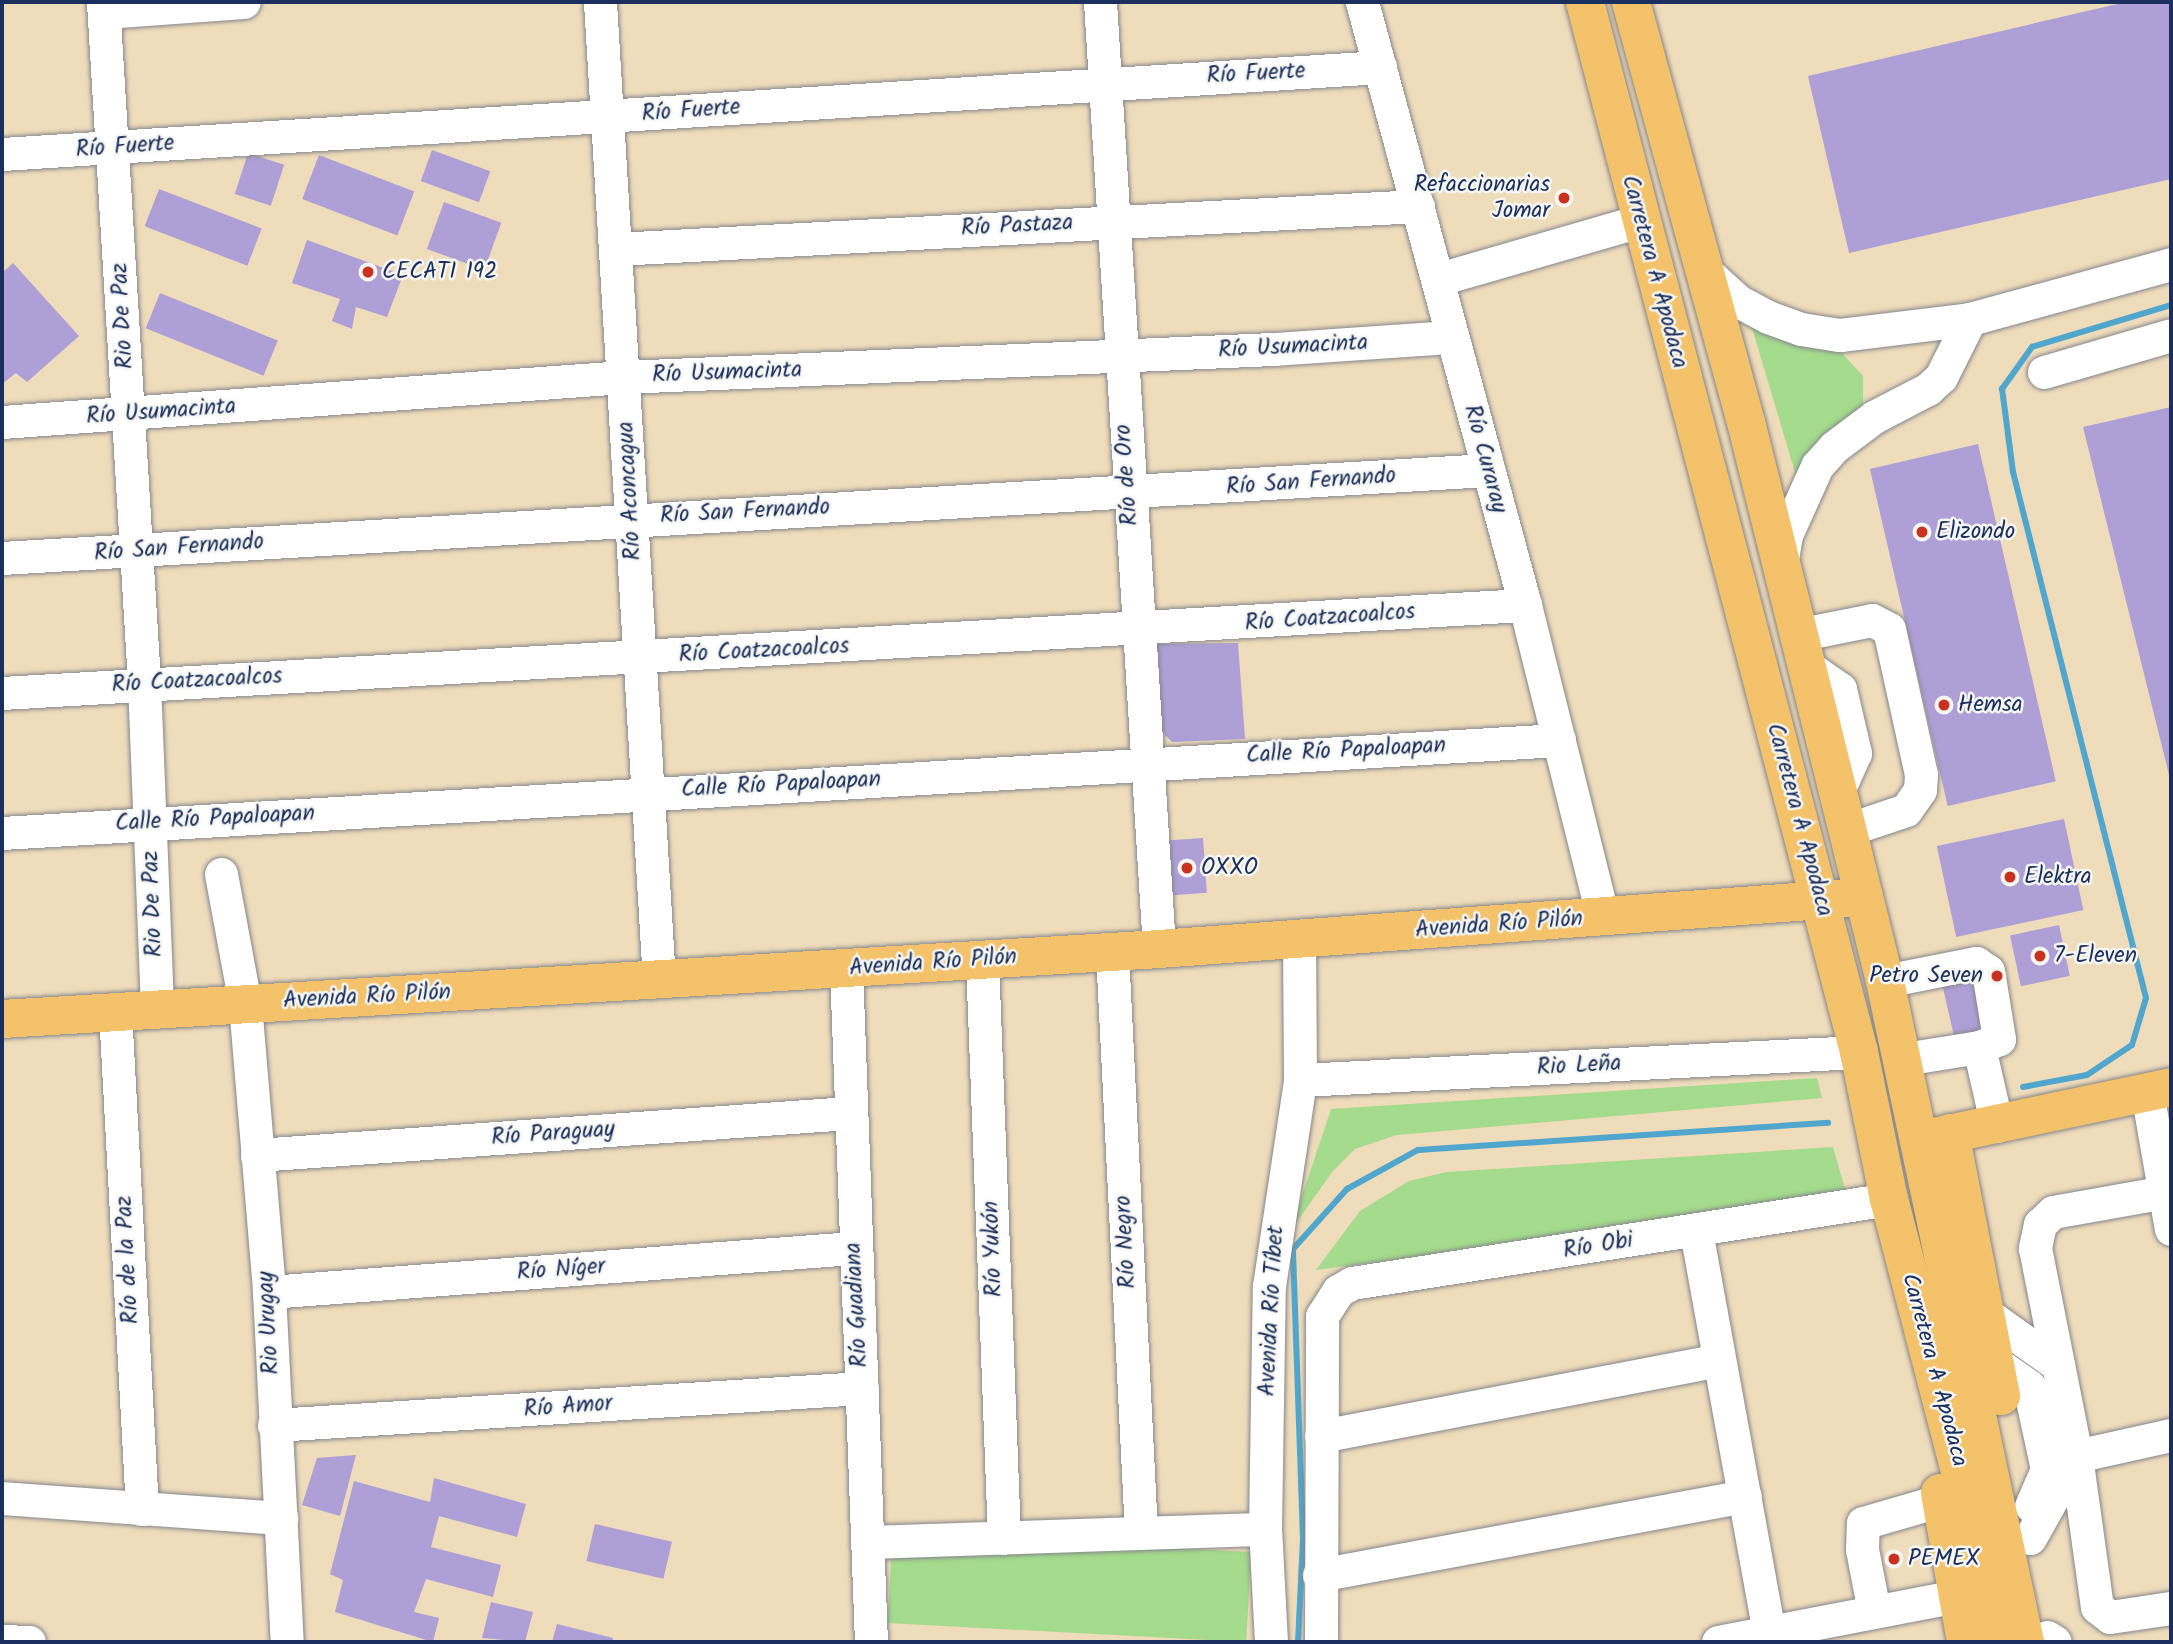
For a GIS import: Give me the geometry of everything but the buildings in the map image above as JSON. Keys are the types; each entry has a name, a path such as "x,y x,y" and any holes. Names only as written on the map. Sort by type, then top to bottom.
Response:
{"main road":[{"path":"1565,2 1631,224"},
{"name":"Carretera A Apodaca","path":"1585,2 1631,224 1821,903 1859,1052 1891,1208 1917,1309 1971,1594"},
{"name":"Carretera A Apodaca","path":"1632,2 1705,271 1904,1059 1935,1137 2044,1641"},
{"name":"Avenida Río Pilón","path":"2,1019 1111,952 1821,903 1864,897"},
{"path":"2044,1641 2028,1530 1985,1314 1935,1137 1997,1126 2159,1089"},
{"path":"1966,1642 1971,1594"},
{"path":"1971,1594 1994,1642"}],"street":[{"path":"104,7 244,2"},
{"name":"Río Aconcagua","path":"600,2 659,980"},
{"name":"Río de Oro","path":"1100,2 1119,356 1159,948"},
{"name":"Río Curaray","path":"1362,2 1525,605 1603,917"},
{"name":"Rio De Paz","path":"104,7 144,683 157,1009"},
{"name":"Río Fuerte","path":"2,154 1104,83 1380,68"},
{"name":"Río Pastaza","path":"616,249 1112,220 1418,206"},
{"path":"1438,279 1631,224"},
{"path":"1705,271 1738,301 1801,330 1872,335 1970,319 2171,264"},
{"path":"1780,569 1786,535 1818,466 1834,447 1874,417 1928,389 1941,377 1970,319"},
{"path":"2044,372 2171,335"},
{"name":"Río Usumacinta","path":"2,422 129,415 624,377 1119,356 1452,337"},
{"name":"Río San Fernando","path":"2,558 632,518 1128,493 1488,470"},
{"name":"Río Coatzacoalcos","path":"2,693 144,683 1138,631 1525,605"},
{"path":"1801,650 1872,620 1889,629 1921,775 1920,790 1906,810 1847,830"},
{"name":"Calle Río Papaloapan","path":"2,833 1147,762 1559,740"},
{"name":"Rio Urugay","path":"221,874 245,1004 268,1292 287,1642"},
{"name":"Avenida Río Tíbet","path":"1271,1642 1265,1529 1271,1252 1300,1080 1299,939"},
{"name":"Río Negro","path":"1111,952 1141,1532"},
{"name":"Río Yukón","path":"982,960 1004,1538"},
{"path":"1885,981 1984,965 2000,1034 1995,1043 1904,1059"},
{"name":"Río Guadiana","path":"846,968 853,1248 870,1542 871,1642"},
{"name":"Río de la Paz","path":"115,1011 142,1509"},
{"path":"1979,1047 1997,1126"},
{"name":"Rio Leña","path":"1300,1080 1859,1052"},
{"path":"2159,1089 2171,1229"},
{"name":"Río Paraguay","path":"257,1155 849,1113"},
{"path":"2168,1192 2053,1212 2040,1224 2035,1248 2076,1456 2097,1608 2110,1617 2171,1608"},
{"name":"Río Obi","path":"1321,1436 1322,1316 1338,1291 1352,1283 1696,1231 1891,1208"},
{"path":"1696,1231 1769,1632"},
{"name":"Río Níger","path":"268,1292 853,1248"},
{"path":"1985,1314 2058,1365"},
{"path":"1321,1642 1321,1436 1719,1360"},
{"name":"Río Amor","path":"274,1425 862,1388"},
{"path":"2028,1530 2076,1456 2171,1435"},
{"path":"2,1488 142,1509 281,1518"},
{"path":"1319,1575 1745,1496"},
{"path":"1874,1611 1862,1549 1863,1523 1953,1496"},
{"path":"870,1542 1265,1529"},
{"path":"1718,1642 1971,1594"},
{"path":"2,1641 29,1642"}],"green space":[{"path":"1758,327 1842,353 1863,376 1863,405 1797,479 1752,328"},
{"path":"1817,1078 1822,1098 1397,1135 1355,1149 1332,1172 1290,1232 1331,1109"},
{"path":"1833,1147 1848,1200 1316,1270 1360,1211 1409,1181 1447,1172"},
{"path":"892,1533 1251,1552 1246,1642 888,1623"}],"waterway":[{"path":"2023,1087 2087,1075 2132,1045 2146,998 2013,472 2002,389 2032,347 2171,305"},
{"path":"1298,1642 1303,1538 1293,1249 1347,1189 1418,1150 1828,1123"}],"place":[{"name":"Refaccionarias Jomar","path":"1564,198"},
{"name":"CECATI 192","path":"368,272"},
{"name":"Elizondo","path":"1922,532"},
{"name":"Hemsa","path":"1944,705"},
{"name":"OXXO","path":"1187,868"},
{"name":"Elektra","path":"2010,877"},
{"name":"7-Eleven","path":"2040,956"},
{"name":"Petro Seven","path":"1997,976"},
{"name":"PEMEX","path":"1894,1559"}]}
